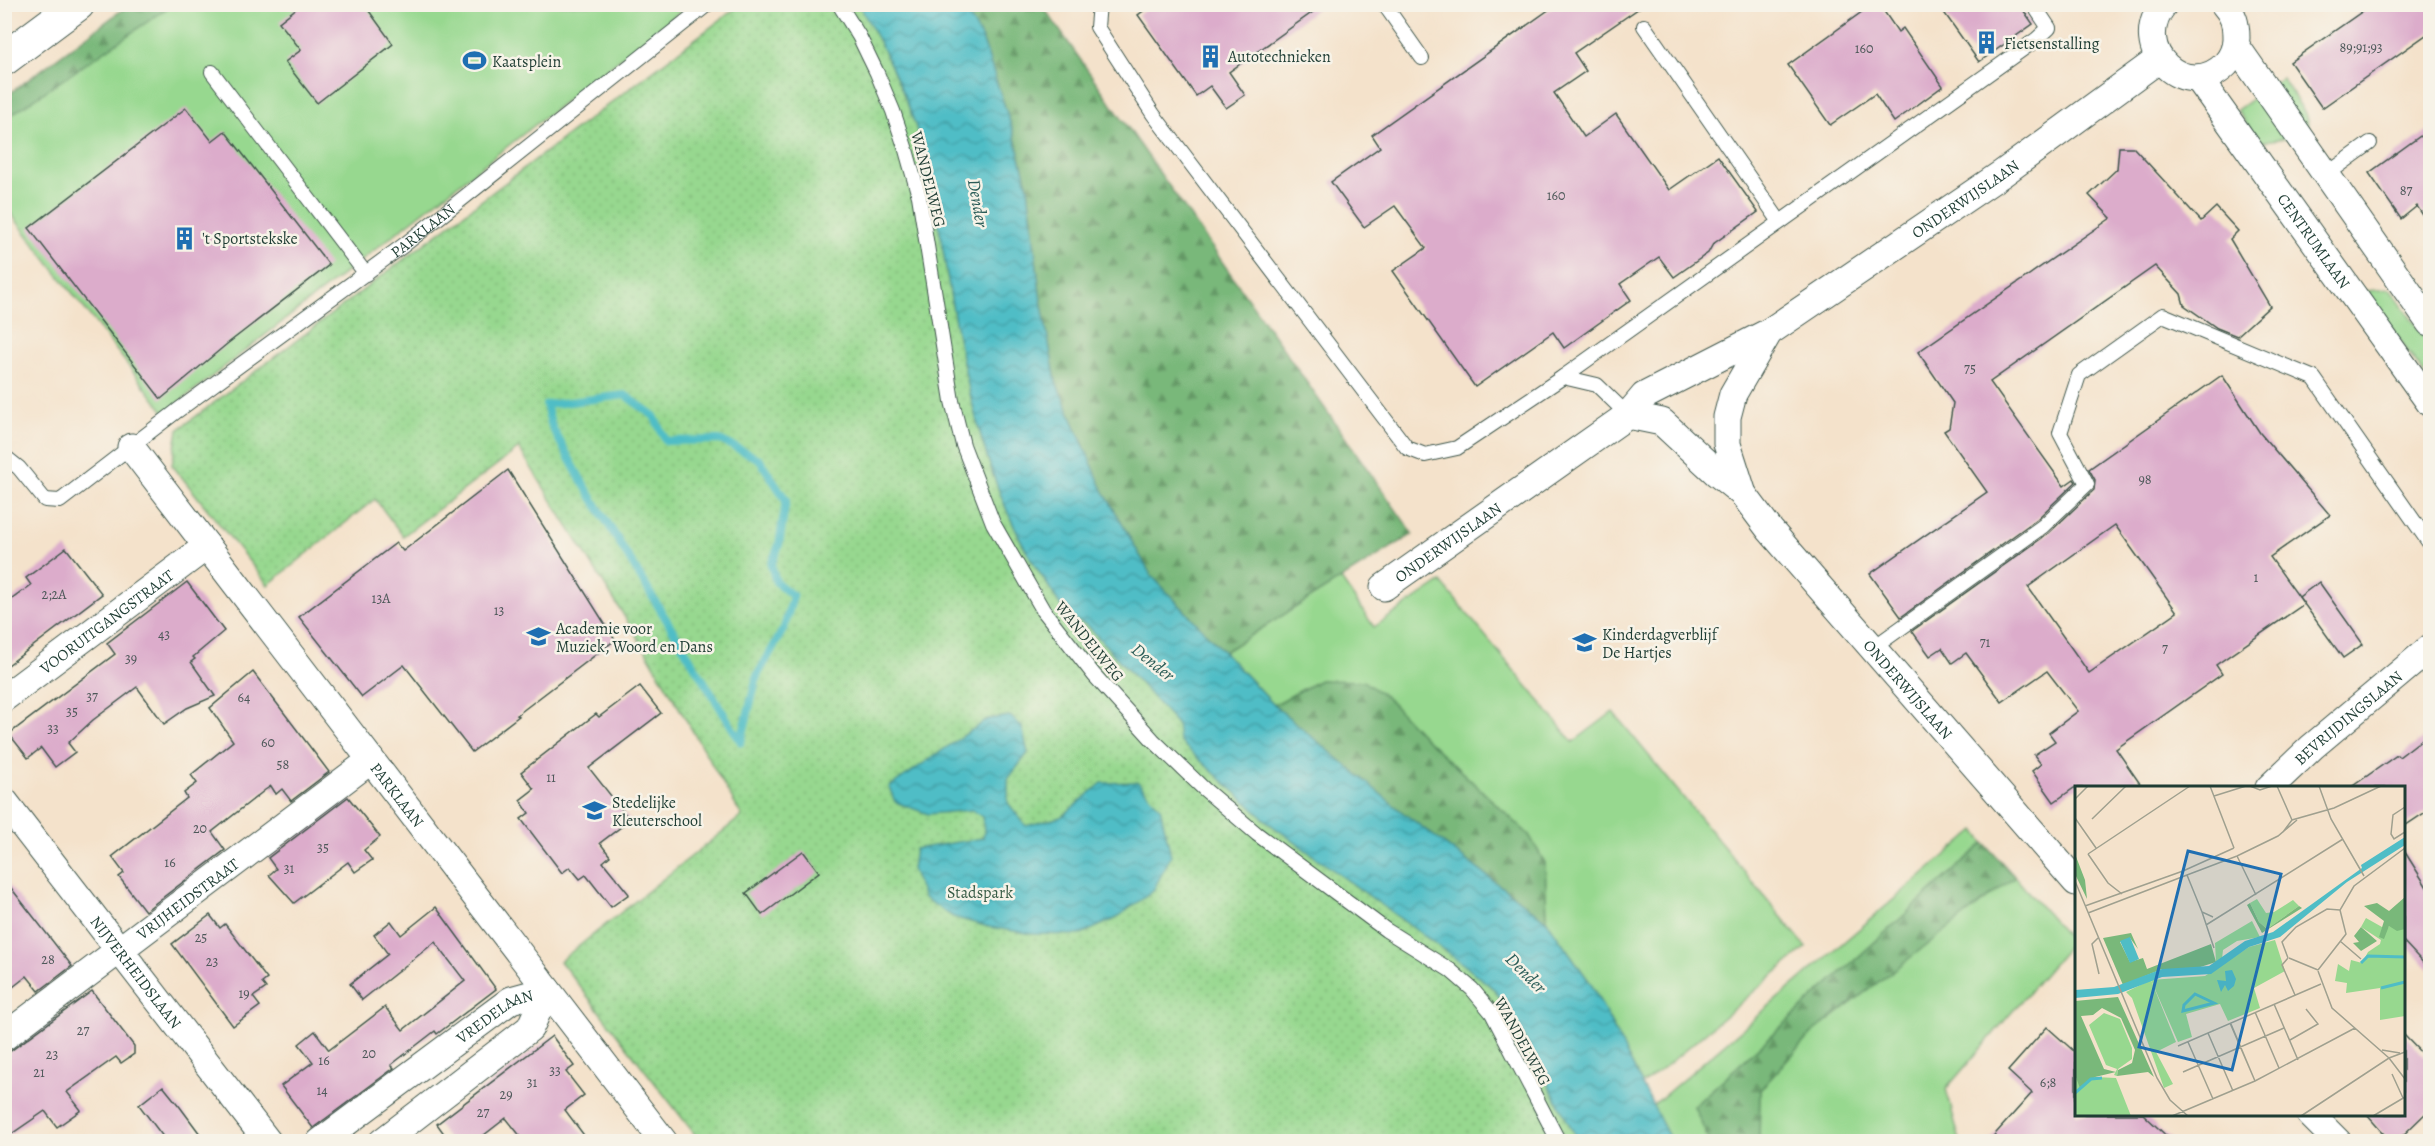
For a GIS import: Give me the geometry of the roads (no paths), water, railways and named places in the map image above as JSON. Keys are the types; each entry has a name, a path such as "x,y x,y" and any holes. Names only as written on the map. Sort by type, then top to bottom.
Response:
{"main road":[{"path":"4,59 78,4"}],"street":[{"path":"2153,11 2152,44 2159,58 2179,75 2198,78 2212,74 2222,67 2229,60 2236,46 2236,25 2232,7"},
{"path":"2236,46 2430,323"},
{"name":"ONDERWIJSLAAN","path":"1384,586 1628,415 1644,396 1769,332 2003,173 2159,58"},
{"name":"CENTRUMLAAN","path":"2198,78 2430,403"},
{"name":"ONDERWIJSLAAN","path":"1743,494 1727,444 1727,417 1733,394 1769,332"},
{"name":"ONDERWIJSLAAN","path":"1628,415 1662,422 1743,494 1770,530 2075,881"},
{"name":"PARKLAAN","path":"131,447 664,1142"},
{"name":"VOORUITGANGSTRAAT","path":"4,698 207,546"},
{"name":"BEVRIJDINGSLAAN","path":"2271,786 2312,747 2430,648"},
{"name":"VRIJHEIDSTRAAT","path":"4,1037 371,760"},
{"name":"NIJVERHEIDSLAAN","path":"4,801 268,1142"},
{"name":"VREDELAAN","path":"320,1142 511,1000 547,990"},
{"name":"VREDELAAN","path":"382,1142 530,1028 547,990"},
{"path":"2312,1116 2338,1142"}],"lane":[{"name":"PARKLAAN","path":"4,456 19,468 45,500 60,501 366,274 708,4"},
{"name":"WANDELWEG","path":"839,4 859,36 893,111 919,196 952,401 963,445 993,523 1043,610 1094,675 1153,740 1204,789 1266,841 1386,930 1450,970 1472,989 1492,1013 1559,1142"},
{"path":"1110,4 1099,9 1097,27 1153,114 1407,448 1425,455 1457,448 1563,377 2037,39 2049,28 2033,4"},
{"path":"1384,4 1422,58"},
{"path":"1644,26 1780,222"},
{"path":"212,72 366,274"},
{"path":"2326,175 2370,143"},
{"path":"1873,648 2043,526 2087,484 2060,433 2079,375 2163,315 2314,378 2430,544"},
{"path":"1563,377 1597,385 1628,415"}],"water":[{"name":"Dender","path":"859,5 963,5 983,41 1014,134 1028,188 1040,294 1056,382 1103,490 1151,575 1274,705 1402,812 1547,921 1591,984 1671,1141 1578,1141 1516,1022 1495,990 1463,964 1270,824 1179,741 1177,724 1087,625 1073,618 1059,604 1028,554 998,489 968,386 935,204 919,137 893,69"},
{"path":"1010,716 1022,727 1028,753 1008,779 1008,803 1026,826 1061,817 1102,783 1138,782 1160,807 1171,856 1153,891 1115,919 1079,935 1033,934 989,927 953,917 924,898 912,869 915,849 983,838 982,817 972,810 928,814 895,802 889,787 988,719"}],"waterway":[{"path":"625,395 654,416 666,441 720,440 759,459 786,500 779,545 771,565 776,582 793,596 784,628 757,676 741,742 580,478 552,427 546,405 625,395"}],"place":[{"name":"Fietsenstalling","path":"1986,43"},
{"name":"Autotechnieken","path":"1210,56"},
{"name":"Kaatsplein","path":"474,61"},
{"name":"'t Sportstekske","path":"184,238"},
{"name":"Academie voor Muziek, Woord en Dans","path":"538,637"},
{"name":"Kinderdagverblijf De Hartjes","path":"1584,643"},
{"name":"Stedelijke Kleuterschool","path":"594,811"}],"park label":[{"name":"Stadspark","path":"980,892"}]}
